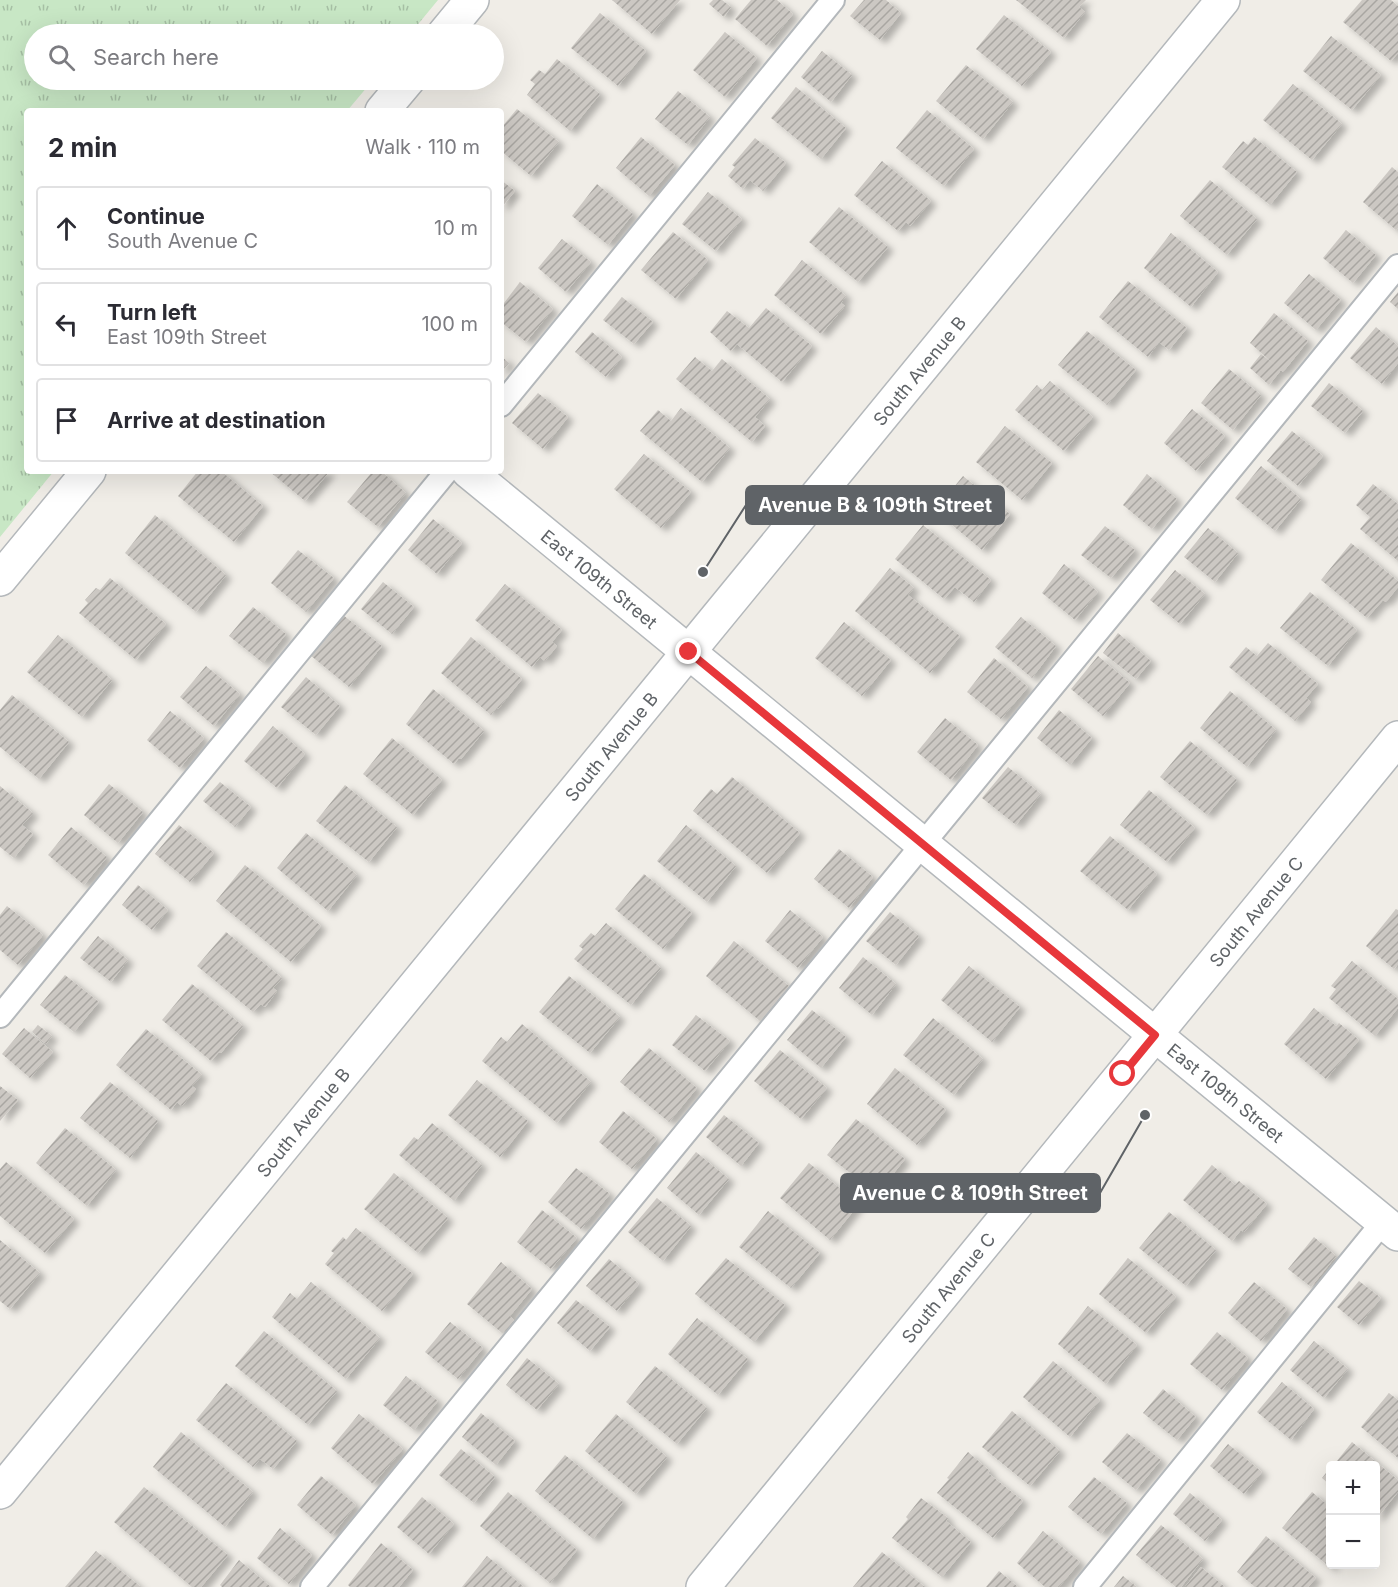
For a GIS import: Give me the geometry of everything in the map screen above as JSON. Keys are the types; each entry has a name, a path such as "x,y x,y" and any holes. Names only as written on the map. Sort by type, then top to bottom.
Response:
{"street":[{"path":"452,24 472,0"},
{"name":"South Avenue B","path":"0,1492 1223,0"},
{"path":"385,108 400,90"},
{"path":"0,579 87,474"},
{"name":"East 109th Street","path":"472,474 1155,1035 1392,1225"},
{"name":"South Avenue C","path":"703,1587 1398,738"}],"lane":[{"path":"504,401 833,0"},
{"path":"312,1587 1398,266"},
{"path":"0,1016 445,474"},
{"path":"1084,1587 1392,1225"}],"green space":[{"path":"0,0 438,0 418,24 24,24 24,90 365,90 350,108 24,108 24,474 52,474 0,537"}],"building":[{"path":"612,0 680,0 652,34"},
{"path":"713,0 722,0 731,7 724,17 709,4"},
{"path":"751,0 777,0 793,14 767,46 735,19"},
{"path":"864,0 886,0 901,13 880,40 850,16"},
{"path":"1016,0 1086,0 1079,7 1085,12 1064,38"},
{"path":"1362,0 1391,0 1398,6 1398,53 1391,61 1343,22"},
{"path":"600,13 646,51 618,86 571,48"},
{"path":"1004,15 1051,52 1022,86 976,49"},
{"path":"725,32 757,58 725,97 693,70"},
{"path":"1331,36 1381,75 1352,110 1303,71"},
{"path":"822,51 852,75 831,102 801,77"},
{"path":"557,59 600,94 570,131 527,95 535,84 530,80 539,70 545,74"},
{"path":"966,65 1013,102 983,139 936,101"},
{"path":"1293,84 1342,124 1312,160 1263,120"},
{"path":"796,87 846,128 821,159 771,118"},
{"path":"678,91 710,117 688,145 655,119"},
{"path":"517,109 559,142 531,176 504,154 504,124"},
{"path":"927,110 974,149 944,186 896,148"},
{"path":"641,137 675,165 649,196 616,168"},
{"path":"1254,137 1297,172 1270,205 1222,167 1243,141 1248,145"},
{"path":"755,138 786,163 763,191 750,180 743,189 728,176 735,167 732,165"},
{"path":"882,161 931,201 910,226 906,222 898,231 854,195"},
{"path":"1392,167 1398,172 1398,228 1396,230 1363,202"},
{"path":"1210,180 1257,219 1227,255 1180,216"},
{"path":"504,182 515,191 504,204"},
{"path":"597,184 633,214 608,245 572,216"},
{"path":"708,192 742,219 716,251 682,224"},
{"path":"839,207 888,247 858,282 809,242"},
{"path":"1346,230 1376,255 1353,283 1323,258"},
{"path":"673,232 708,260 676,299 641,270"},
{"path":"1171,233 1218,272 1191,307 1144,268"},
{"path":"562,239 591,262 566,292 538,268"},
{"path":"802,260 846,296 841,303 845,306 821,334 774,295"},
{"path":"1309,274 1341,300 1316,330 1284,303"},
{"path":"1128,281 1187,328 1169,350 1159,342 1148,357 1099,317"},
{"path":"520,282 553,309 526,342 504,324 504,303"},
{"path":"1398,292 1398,309 1390,302"},
{"path":"622,297 653,322 634,344 603,320"},
{"path":"766,308 812,346 782,382 737,344 731,351 710,332 727,311 749,328"},
{"path":"1274,313 1308,341 1283,372 1281,370 1269,385 1250,368 1261,354 1276,366 1250,343"},
{"path":"1376,327 1398,346 1398,363 1382,384 1350,358"},
{"path":"1087,331 1136,370 1107,405 1058,365"},
{"path":"592,332 622,357 606,377 575,352"},
{"path":"695,357 712,371 722,359 770,399 755,417 765,426 752,442 676,379"},
{"path":"504,359 509,363 504,369"},
{"path":"1229,369 1261,395 1233,430 1201,403"},
{"path":"1050,381 1093,417 1064,451 1015,410 1037,385 1042,390"},
{"path":"1329,383 1363,411 1345,433 1311,406"},
{"path":"538,393 568,417 543,449 512,423"},
{"path":"681,408 730,448 702,482 640,431 658,410 671,421"},
{"path":"1192,409 1225,436 1196,471 1164,443"},
{"path":"1005,426 1052,463 1022,500 976,462"},
{"path":"1292,431 1323,456 1298,486 1267,461"},
{"path":"644,454 691,492 661,528 614,489"},
{"path":"1261,466 1301,499 1275,531 1235,498"},
{"path":"196,474 225,474 263,506 234,542 178,496"},
{"path":"273,474 328,474 305,501"},
{"path":"370,474 384,474 406,493 378,527 347,502"},
{"path":"1147,474 1177,499 1152,529 1123,505"},
{"path":"963,476 1010,514 982,550 939,514 954,495 950,492"},
{"path":"1373,484 1398,504 1398,561 1360,529 1370,517 1356,505"},
{"path":"155,515 226,575 196,612 125,553"},
{"path":"433,519 462,543 437,574 408,550"},
{"path":"923,525 991,580 974,602 955,587 944,599 895,559"},
{"path":"1105,526 1135,550 1111,578 1081,555"},
{"path":"1208,528 1238,553 1215,582 1184,557"},
{"path":"1351,543 1398,581 1398,587 1386,602 1383,600 1367,618 1321,580"},
{"path":"298,550 334,578 306,612 271,583"},
{"path":"1064,564 1098,592 1075,620 1042,593"},
{"path":"890,568 914,588 908,595 960,636 930,673 855,611"},
{"path":"1175,570 1205,594 1180,624 1150,600"},
{"path":"110,578 166,624 136,660 79,613 88,603 85,600 96,588 100,590"},
{"path":"383,582 414,607 392,634 361,609"},
{"path":"505,584 562,630 552,642 557,646 545,661 540,657 532,667 475,620"},
{"path":"1310,592 1357,630 1328,666 1280,628"},
{"path":"253,607 286,634 263,663 229,636"},
{"path":"343,615 382,646 349,687 310,655"},
{"path":"1021,617 1056,646 1032,678 995,647"},
{"path":"844,622 891,660 862,696 815,658"},
{"path":"1118,633 1151,661 1136,679 1103,653"},
{"path":"58,635 112,680 82,717 27,672"},
{"path":"471,637 522,679 491,715 441,673"},
{"path":"1268,643 1318,684 1306,698 1311,702 1295,721 1229,667 1246,647 1257,656"},
{"path":"1098,656 1130,683 1103,716 1071,689"},
{"path":"994,658 1028,687 1001,719 967,692"},
{"path":"206,666 240,694 214,726 180,697"},
{"path":"306,677 340,706 316,735 281,707"},
{"path":"433,689 484,731 461,759 459,758 454,764 406,724"},
{"path":"1230,691 1276,730 1247,767 1200,728"},
{"path":"12,695 69,742 39,779 0,747 0,710"},
{"path":"1059,710 1092,738 1070,765 1037,738"},
{"path":"170,711 204,738 180,768 147,740"},
{"path":"945,718 978,745 951,780 917,752"},
{"path":"273,726 305,754 277,788 244,761"},
{"path":"392,738 442,780 413,815 363,774"},
{"path":"1190,741 1237,780 1207,815 1160,777"},
{"path":"1008,767 1041,794 1016,825 982,798"},
{"path":"732,777 800,833 767,873 693,811 711,789 717,794"},
{"path":"220,782 251,807 235,827 203,801"},
{"path":"109,784 143,812 118,843 84,815"},
{"path":"345,785 397,827 369,862 316,821"},
{"path":"0,786 33,813 22,825 33,834 14,858 0,847"},
{"path":"1149,790 1195,828 1167,862 1120,825"},
{"path":"179,825 214,853 190,882 155,854"},
{"path":"686,825 736,866 707,902 657,861"},
{"path":"71,827 107,857 84,885 48,855"},
{"path":"306,833 357,875 328,911 277,868"},
{"path":"1110,836 1157,874 1128,910 1080,871"},
{"path":"839,849 873,877 849,908 814,879"},
{"path":"245,865 321,926 291,962 216,901"},
{"path":"644,874 692,913 663,949 615,909"},
{"path":"138,885 168,910 152,930 122,905"},
{"path":"7,906 43,935 18,965 0,950 0,915"},
{"path":"1396,909 1398,910 1398,964 1394,969 1366,946"},
{"path":"790,910 823,937 798,968 765,941"},
{"path":"890,912 919,936 896,965 866,941"},
{"path":"606,923 661,968 631,1005 574,959 583,949 579,946 591,933 595,936"},
{"path":"226,932 282,978 273,988 277,991 265,1007 261,1004 253,1012 197,966"},
{"path":"98,936 128,960 111,982 80,958"},
{"path":"734,941 789,986 760,1021 706,976"},
{"path":"863,957 896,984 872,1015 839,988"},
{"path":"1352,961 1398,999 1398,1008 1375,1036 1329,998 1336,989 1331,986"},
{"path":"969,966 1020,1007 992,1042 941,1000"},
{"path":"65,975 99,1002 74,1032 40,1005"},
{"path":"569,976 620,1017 590,1053 539,1012"},
{"path":"192,984 243,1026 221,1053 219,1052 211,1061 162,1020"},
{"path":"1314,1008 1336,1026 1339,1023 1359,1040 1326,1079 1284,1044"},
{"path":"812,1010 846,1037 821,1068 787,1040"},
{"path":"696,1015 730,1041 705,1071 672,1045"},
{"path":"933,1018 983,1059 954,1095 903,1055"},
{"path":"522,1024 591,1082 557,1123 482,1061 501,1037 507,1042"},
{"path":"38,1025 52,1036 46,1044 32,1032"},
{"path":"24,1028 53,1052 30,1078 2,1054"},
{"path":"146,1029 202,1075 192,1086 196,1089 182,1106 177,1102 171,1110 116,1065"},
{"path":"649,1048 697,1088 669,1122 620,1082"},
{"path":"780,1050 827,1088 801,1119 754,1081"},
{"path":"895,1068 946,1110 917,1145 867,1104"},
{"path":"477,1080 528,1121 500,1157 448,1115"},
{"path":"110,1082 158,1121 130,1158 80,1118"},
{"path":"0,1086 18,1100 0,1121"},
{"path":"623,1111 657,1139 632,1169 599,1142"},
{"path":"724,1115 759,1143 741,1166 706,1137"},
{"path":"856,1119 905,1159 877,1194 827,1155"},
{"path":"432,1123 482,1165 454,1201 399,1155 414,1137 418,1140"},
{"path":"65,1128 116,1170 87,1206 36,1163"},
{"path":"696,1152 729,1179 699,1215 667,1188"},
{"path":"6,1162 74,1219 45,1253 0,1216 0,1169"},
{"path":"809,1163 859,1204 830,1240 780,1198"},
{"path":"1212,1165 1235,1185 1239,1181 1267,1204 1244,1232 1241,1230 1232,1241 1183,1200"},
{"path":"576,1168 610,1194 581,1229 548,1202"},
{"path":"394,1173 448,1218 418,1253 364,1209"},
{"path":"657,1198 691,1226 663,1261 628,1232"},
{"path":"542,1210 577,1238 551,1269 517,1242"},
{"path":"768,1211 820,1253 791,1288 739,1247"},
{"path":"1169,1212 1216,1250 1186,1286 1139,1248"},
{"path":"356,1228 413,1274 382,1311 325,1264 334,1253 331,1251 343,1237 346,1240"},
{"path":"1314,1237 1336,1256 1311,1287 1288,1269"},
{"path":"0,1240 40,1273 10,1309 0,1301"},
{"path":"726,1258 785,1305 754,1342 695,1294"},
{"path":"1128,1258 1176,1297 1146,1333 1099,1294"},
{"path":"609,1259 639,1284 617,1311 586,1286"},
{"path":"501,1262 532,1289 510,1316 514,1320 502,1333 467,1304"},
{"path":"1359,1281 1381,1298 1359,1325 1337,1307"},
{"path":"311,1282 380,1338 346,1379 272,1317 290,1293 297,1299"},
{"path":"1254,1282 1287,1309 1261,1341 1228,1313"},
{"path":"576,1300 610,1327 590,1351 557,1323"},
{"path":"1088,1306 1137,1345 1106,1384 1058,1344"},
{"path":"697,1318 748,1359 718,1395 668,1354"},
{"path":"450,1322 483,1348 458,1379 425,1352"},
{"path":"264,1331 337,1391 308,1425 235,1366"},
{"path":"1217,1332 1248,1358 1222,1390 1190,1364"},
{"path":"1314,1341 1348,1369 1324,1398 1290,1370"},
{"path":"527,1358 559,1384 537,1410 506,1385"},
{"path":"1053,1361 1100,1400 1070,1437 1023,1397"},
{"path":"655,1366 707,1408 677,1444 626,1402"},
{"path":"406,1376 438,1401 414,1430 383,1405"},
{"path":"1282,1382 1314,1409 1291,1440 1257,1412"},
{"path":"226,1383 297,1441 273,1469 260,1459 253,1467 196,1420"},
{"path":"1163,1389 1196,1417 1177,1440 1143,1413"},
{"path":"1389,1393 1398,1400 1398,1458 1361,1427"},
{"path":"1012,1411 1060,1451 1030,1486 982,1447"},
{"path":"481,1413 515,1441 496,1465 462,1437"},
{"path":"359,1414 403,1449 373,1484 331,1448"},
{"path":"616,1414 667,1457 636,1494 585,1451"},
{"path":"181,1432 253,1492 225,1527 153,1467"},
{"path":"1127,1433 1161,1460 1136,1490 1102,1462"},
{"path":"1352,1442 1375,1461 1337,1461"},
{"path":"1228,1444 1262,1472 1244,1494 1210,1466"},
{"path":"461,1449 495,1477 474,1503 439,1475"},
{"path":"968,1452 990,1471 988,1473 1023,1501 993,1538 937,1493"},
{"path":"565,1455 623,1502 593,1539 535,1491"},
{"path":"1380,1465 1398,1480 1398,1492 1380,1514"},
{"path":"321,1476 356,1505 332,1535 297,1505"},
{"path":"1094,1477 1127,1503 1101,1534 1068,1507"},
{"path":"144,1487 228,1555 201,1587 192,1587 114,1522"},
{"path":"508,1492 577,1550 550,1583 480,1526"},
{"path":"1312,1492 1326,1504 1326,1564 1282,1528"},
{"path":"1190,1493 1222,1520 1205,1541 1173,1514"},
{"path":"422,1497 454,1524 429,1554 397,1527"},
{"path":"921,1498 948,1518 946,1521 971,1542 942,1577 892,1538 908,1519 906,1517"},
{"path":"1161,1525 1203,1559 1181,1587 1176,1587 1136,1555"},
{"path":"280,1528 312,1555 289,1584 257,1558"},
{"path":"1043,1531 1080,1562 1059,1587 1045,1587 1017,1563"},
{"path":"1266,1536 1316,1578 1308,1587 1255,1587 1237,1572"},
{"path":"381,1543 413,1570 399,1587 350,1587 348,1585"},
{"path":"96,1551 141,1587 65,1587"},
{"path":"882,1552 925,1587 853,1587"},
{"path":"487,1556 524,1587 462,1587"},
{"path":"239,1560 271,1587 222,1587 220,1585"},
{"path":"1201,1567 1225,1587 1185,1587"},
{"path":"999,1571 1018,1587 986,1587"},
{"path":"1123,1576 1137,1587 1114,1587"}],"place":[{"name":"Avenue B & 109th Street","path":"703,572"},
{"name":"Avenue C & 109th Street","path":"1145,1115"}],"route":[{"path":"689,652 1155,1035 1123,1074"}]}
